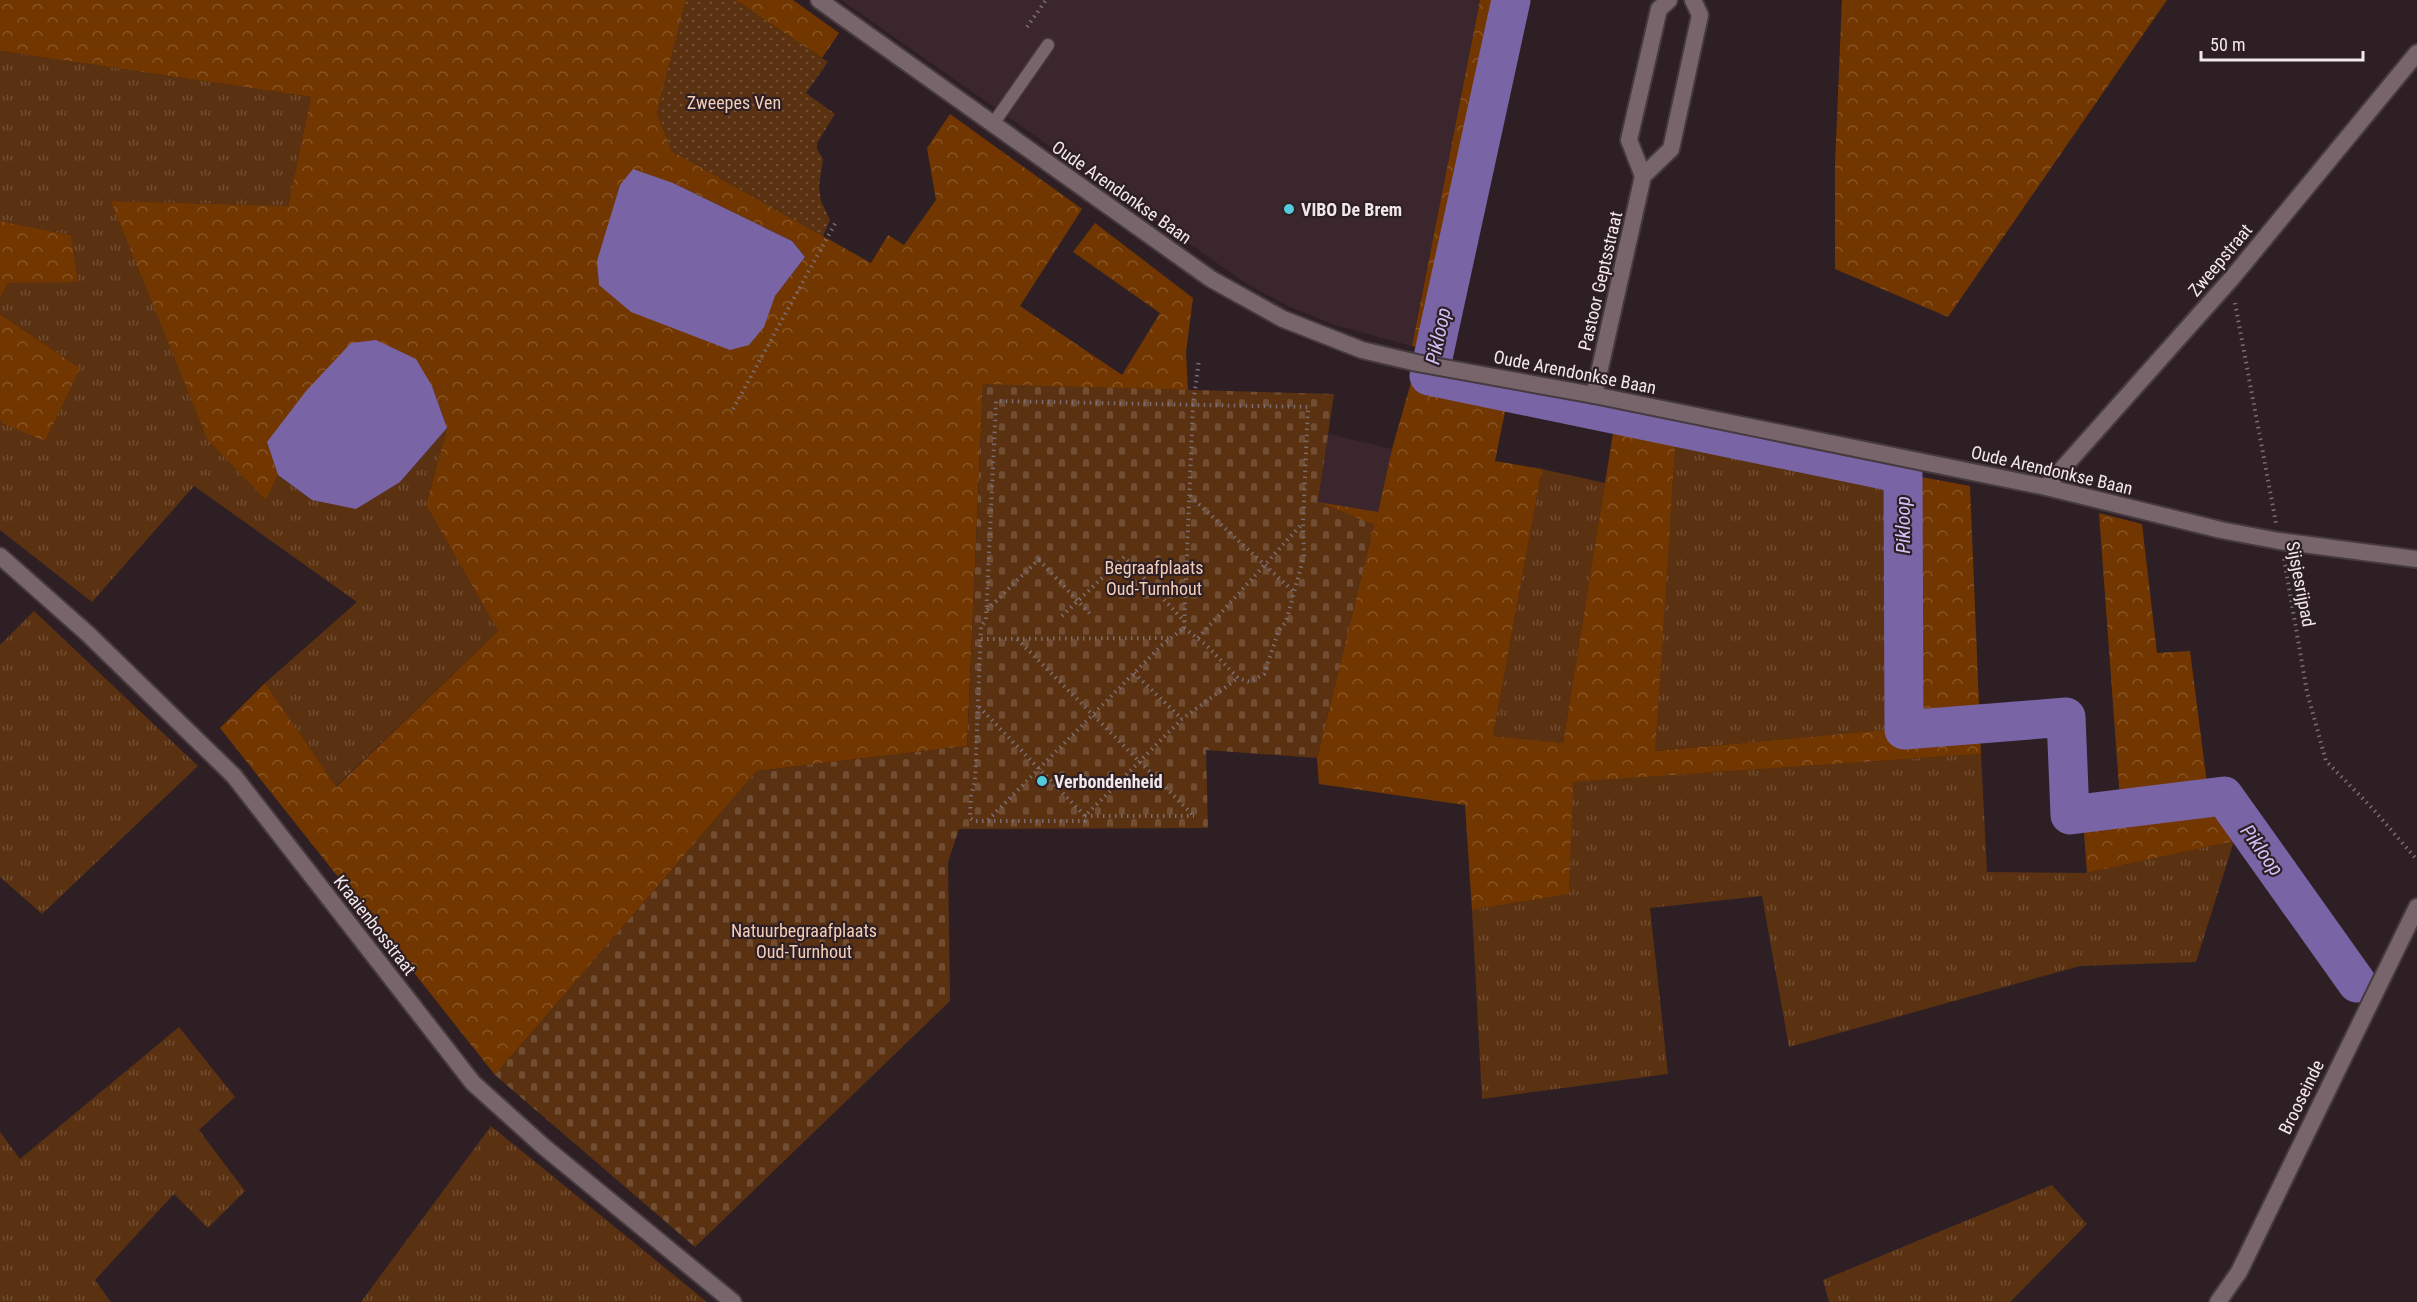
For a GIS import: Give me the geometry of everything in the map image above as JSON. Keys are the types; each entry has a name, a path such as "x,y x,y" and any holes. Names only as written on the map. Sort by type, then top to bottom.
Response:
{"street":[{"name":"Oude Arendonkse Baan","path":"819,0 1223,285 1283,319 1362,350 1453,370 1594,394 2046,487 2221,530 2279,541 2417,560"},
{"path":"1669,0 1659,9 1629,140 1643,176 1671,149 1700,15 1694,0"},
{"name":"Zweepstraat","path":"2046,487 2232,278 2417,53"},
{"name":"Pastoor Geptsstraat","path":"1594,394 1643,176"},
{"name":"Kraaienbosstraat","path":"0,556 88,634 234,776 473,1083 543,1146 733,1302"},
{"name":"Brooseinde","path":"2217,1302 2239,1272 2417,907"}],"lane":[{"path":"993,124 1048,45"}],"path":[{"path":"1027,27 1046,0"},
{"path":"733,409 837,220"},
{"name":"Sijsjesrijpad","path":"2232,278 2279,541 2286,565 2307,692 2326,761 2373,809 2417,860"},
{"path":"987,821 1134,673 1184,628 1193,405 1199,360"},
{"path":"1184,628 1238,678 1251,681 1264,674 1279,630 1286,622 1304,556 1303,523 1308,407 996,401 987,610 986,620 981,626 975,783 971,795 970,818 974,821 1085,821 1085,816 1182,719 1238,678"},
{"path":"1190,496 1294,592"},
{"path":"1197,638 1303,523"},
{"path":"1062,616 1124,557 1185,622"},
{"path":"987,610 1040,559 1091,615"},
{"path":"981,639 1171,638"},
{"path":"978,706 1085,816 1194,816 1017,639"},
{"path":"1134,673 1182,719"}],"shaded area":[{"name":"VIBO De Brem","path":"841,0 1480,0 1412,346 1335,325 1288,306 1247,284"},
{"path":"633,169 673,183 792,241 805,257 775,296 764,327 749,345 730,350 631,312 599,285 597,261 620,185"},
{"path":"376,340 416,359 432,386 447,428 400,482 356,509 312,500 278,475 267,442 306,391 351,343"},
{"path":"1328,434 1392,449 1378,513 1318,502"}],"green space":[{"path":"0,0 686,0 657,113 672,151 871,263 888,235 904,245 936,200 927,148 950,114 1082,209 1020,306 1122,375 1160,313 1073,252 1095,223 1193,298 1186,352 1188,390 983,385 967,746 757,771 495,1075 220,728 265,683 336,787 498,631 426,505 447,428 432,386 267,442 278,475 266,500 208,440 111,201 288,206 311,97 0,51","holes":["673,183 792,241 805,257 775,296 599,285 598,261 620,185"]},
{"name":"Zweepes Ven","path":"686,0 735,0 828,62 806,93 835,114 817,143 817,149 823,159 819,186 821,201 830,220 823,236 672,151 657,113"},
{"path":"735,0 793,0 839,33 822,58"},
{"path":"1480,0 1512,0 1434,351 1412,346"},
{"path":"1842,0 2167,0 1948,317 1835,269 1835,165"},
{"path":"0,51 311,97 288,206 112,201 266,500 278,475 312,500 400,482 447,428 426,505 498,631 335,787 265,683 357,602 194,486 92,602 0,530 0,420 2,423 80,368 0,314 0,299 8,283 78,281 71,235 0,221"},
{"path":"0,221 71,235 78,282 8,283 0,299"},
{"path":"0,314 80,368 45,441 2,423 0,420"},
{"path":"1412,379 1508,397 1495,461 1542,469 1493,736 1563,743 1615,421 1676,434 1655,751 1894,729 1886,479 1916,476 1970,486 1981,754 1573,782 1569,894 1472,910 1465,805 1319,784 1317,758 1374,525 1318,502 1378,512 1392,449"},
{"path":"983,384 1334,394 1318,502 1374,525 1317,758 1206,750 1208,828 959,829 948,862 950,1001 695,1247 495,1075 757,771 967,746"},
{"path":"1676,434 1886,479 1894,729 1654,751"},
{"path":"1542,469 1605,483 1563,743 1493,736"},
{"path":"2099,513 2142,524 2157,653 2190,651 2210,807 2230,812 2234,841 2087,873 2082,805 2120,800"},
{"path":"34,611 198,766 42,914 0,877 0,645"},
{"path":"1981,754 1987,872 2087,873 2234,841 2196,962 2080,966 1789,1047 1762,896 1650,908 1668,1074 1482,1099 1472,910 1569,894 1572,782"},
{"path":"179,1027 235,1097 199,1130 245,1191 208,1228 174,1194 95,1280 111,1302 0,1302 0,1132 20,1159"},
{"path":"491,1126 707,1302 361,1302"},
{"path":"2052,1185 2087,1224 2010,1302 1829,1302 1823,1280"}],"waterway":[{"name":"Pikloop","path":"1511,0 1429,376 1903,474 1904,730 2066,717 2070,815 2224,796 2357,983"}],"place":[{"name":"VIBO De Brem","path":"1289,209"},
{"name":"Verbondenheid","path":"1042,781"}],"park label":[{"name":"Begraafplaats Oud-Turnhout","path":"1154,577"},
{"name":"Natuurbegraafplaats Oud-Turnhout","path":"804,940"}]}
